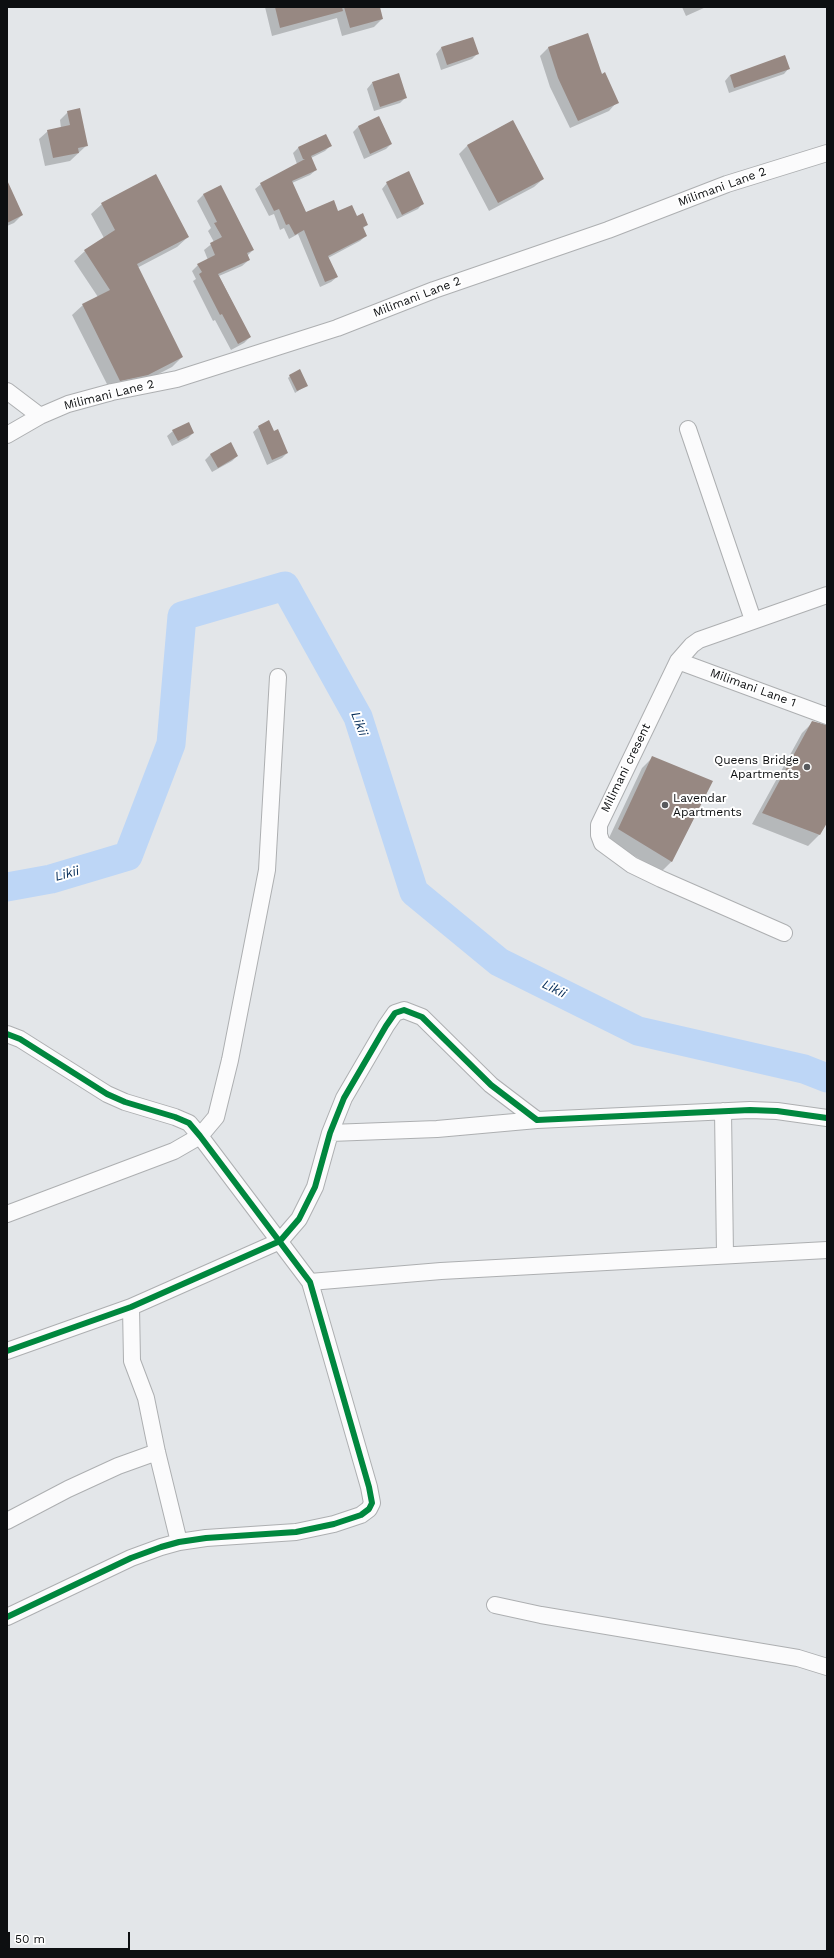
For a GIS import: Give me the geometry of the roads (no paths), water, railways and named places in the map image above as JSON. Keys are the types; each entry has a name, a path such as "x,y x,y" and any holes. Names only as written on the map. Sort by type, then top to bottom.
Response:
{"street":[{"name":"Milimani Lane 2","path":"7,435 40,416 68,404 112,392 177,379 337,328 434,290 608,230 727,184 827,153"},
{"path":"7,391 40,416"},
{"path":"688,429 753,620"},
{"name":"Milimani cresent","path":"784,933 650,874 602,843 600,839 599,825 678,661 692,645 699,640 753,620 827,595"},
{"name":"Milimani Lane 1","path":"678,661 827,716"},
{"path":"7,1214 174,1151 200,1136 216,1117 222,1098 267,870 278,677"},
{"path":"7,1351 131,1307 280,1241 299,1219 315,1186 330,1134 344,1098 395,1013 404,1010 422,1017 491,1085 536,1120"},
{"path":"7,1034 20,1039 108,1094 126,1102 175,1117 189,1123 200,1136 310,1282 372,1502 369,1509 361,1515 334,1524 296,1532 206,1538 179,1542 131,1558 7,1617"},
{"path":"723,1111 725,1255"},
{"path":"330,1134 437,1129 536,1120 723,1111 777,1111 827,1118"},
{"path":"310,1282 441,1270 827,1250"},
{"path":"131,1307 132,1361 146,1398 157,1452 179,1542"},
{"path":"7,1521 104,1472 157,1452"},
{"path":"494,1605 541,1615 798,1658 827,1667"}],"waterway":[{"name":"Likii","path":"7,887 51,879 128,856 171,744 182,616 285,586 358,717 414,892 499,962 638,1031 804,1069 827,1078"}],"place":[{"name":"Queens Bridge Apartments","path":"807,767"},
{"name":"Lavendar Apartments","path":"665,805"}]}
